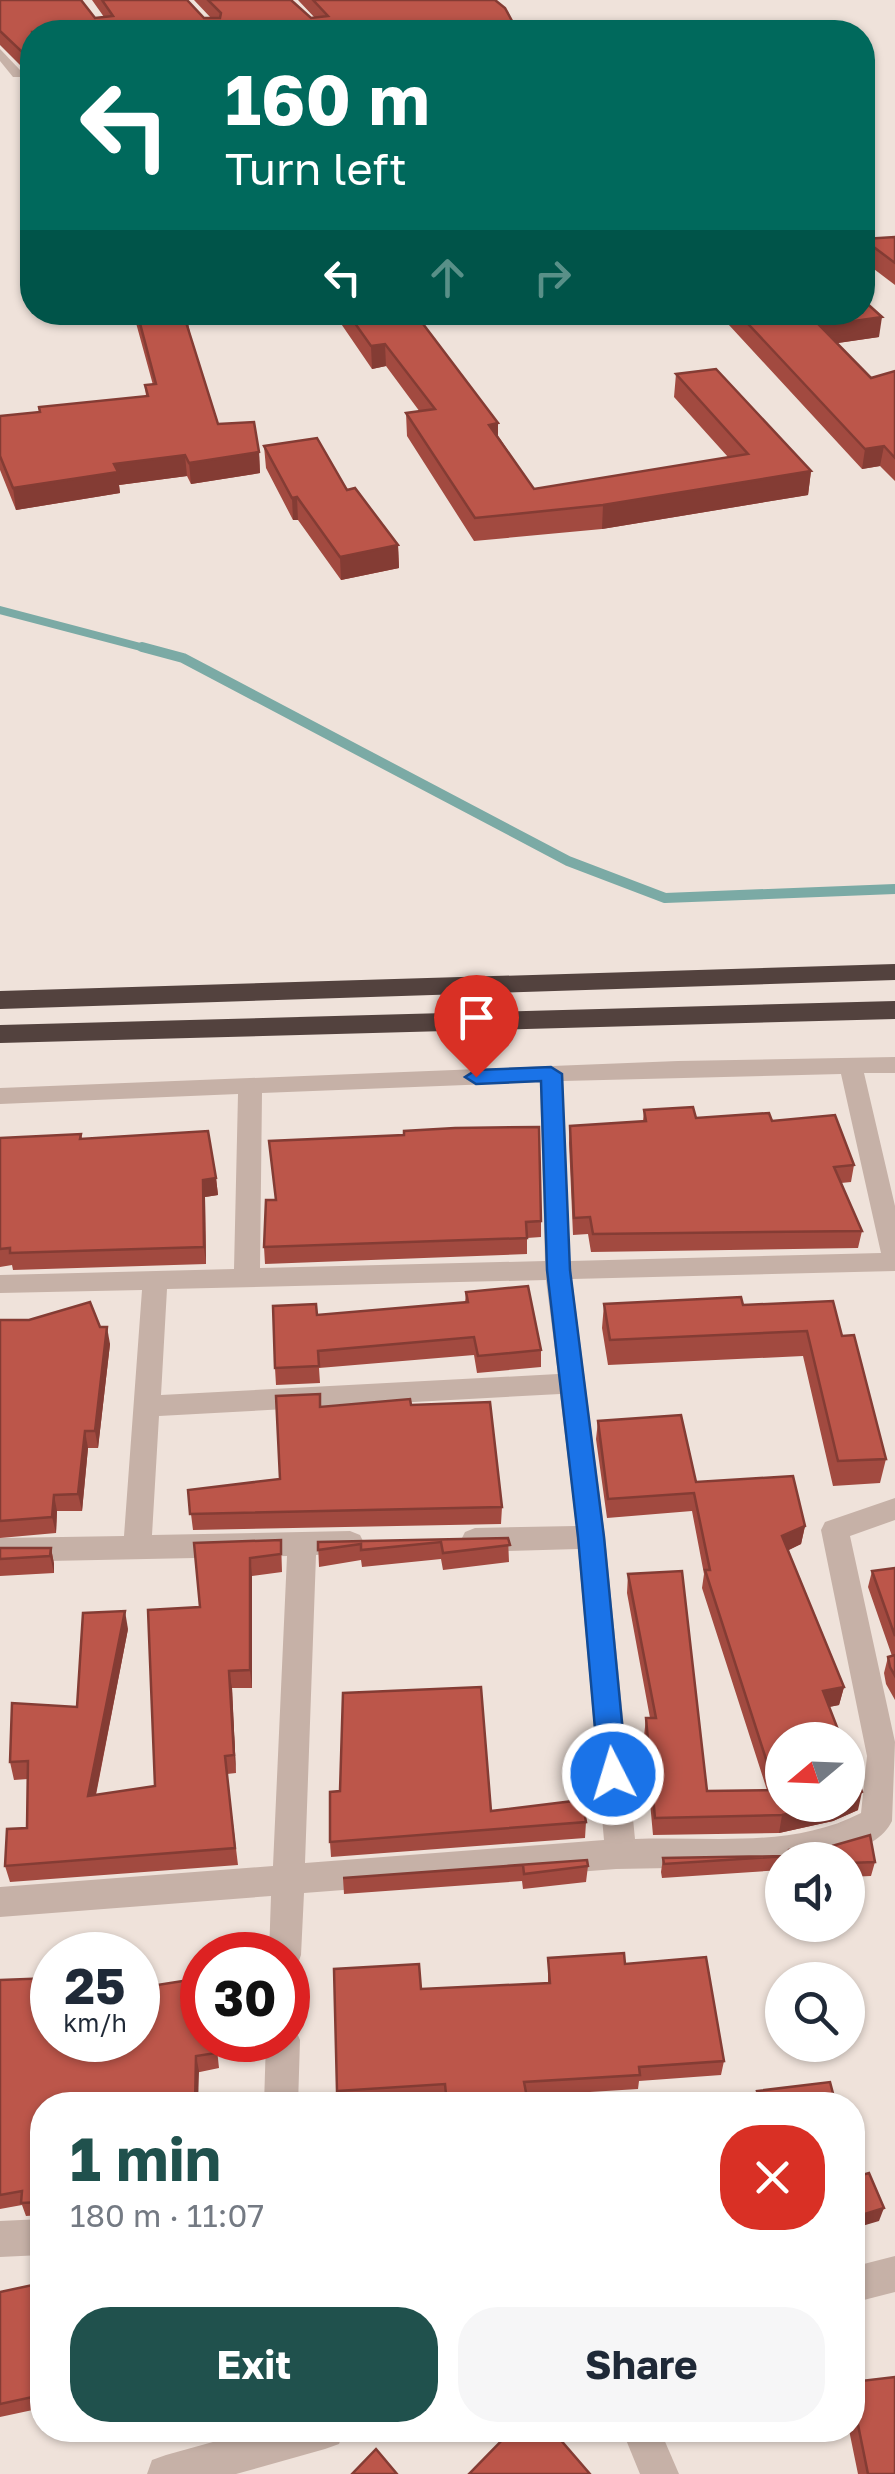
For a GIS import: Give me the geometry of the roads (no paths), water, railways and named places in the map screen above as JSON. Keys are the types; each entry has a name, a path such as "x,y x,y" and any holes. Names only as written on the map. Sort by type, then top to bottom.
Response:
{"highway":[{"path":"0,1000 895,972"},
{"path":"0,1034 895,1010"}],"street":[{"path":"0,53 17,74"},
{"path":"0,1096 895,1065"},
{"path":"0,1284 895,1261 851,1066"},
{"path":"551,1074 558,1270 591,1537 620,1854"},
{"path":"246,1278 250,1086"},
{"path":"137,1548 155,1280"},
{"path":"147,1406 572,1383"},
{"path":"0,1902 620,1854 813,1849 853,1836 876,1821 888,1756 835,1530 895,1509"},
{"path":"437,1541 591,1537"},
{"path":"0,1550 379,1542"},
{"path":"285,1932 302,1544"},
{"path":"281,2092 282,2062"},
{"path":"0,2239 30,2238"},
{"path":"865,2282 895,2274"},
{"path":"166,2474 259,2442"},
{"path":"646,2442 660,2474"}],"waterway":[{"path":"0,610 152,650"},
{"path":"142,647 183,658 568,861 665,898 895,889"}]}
